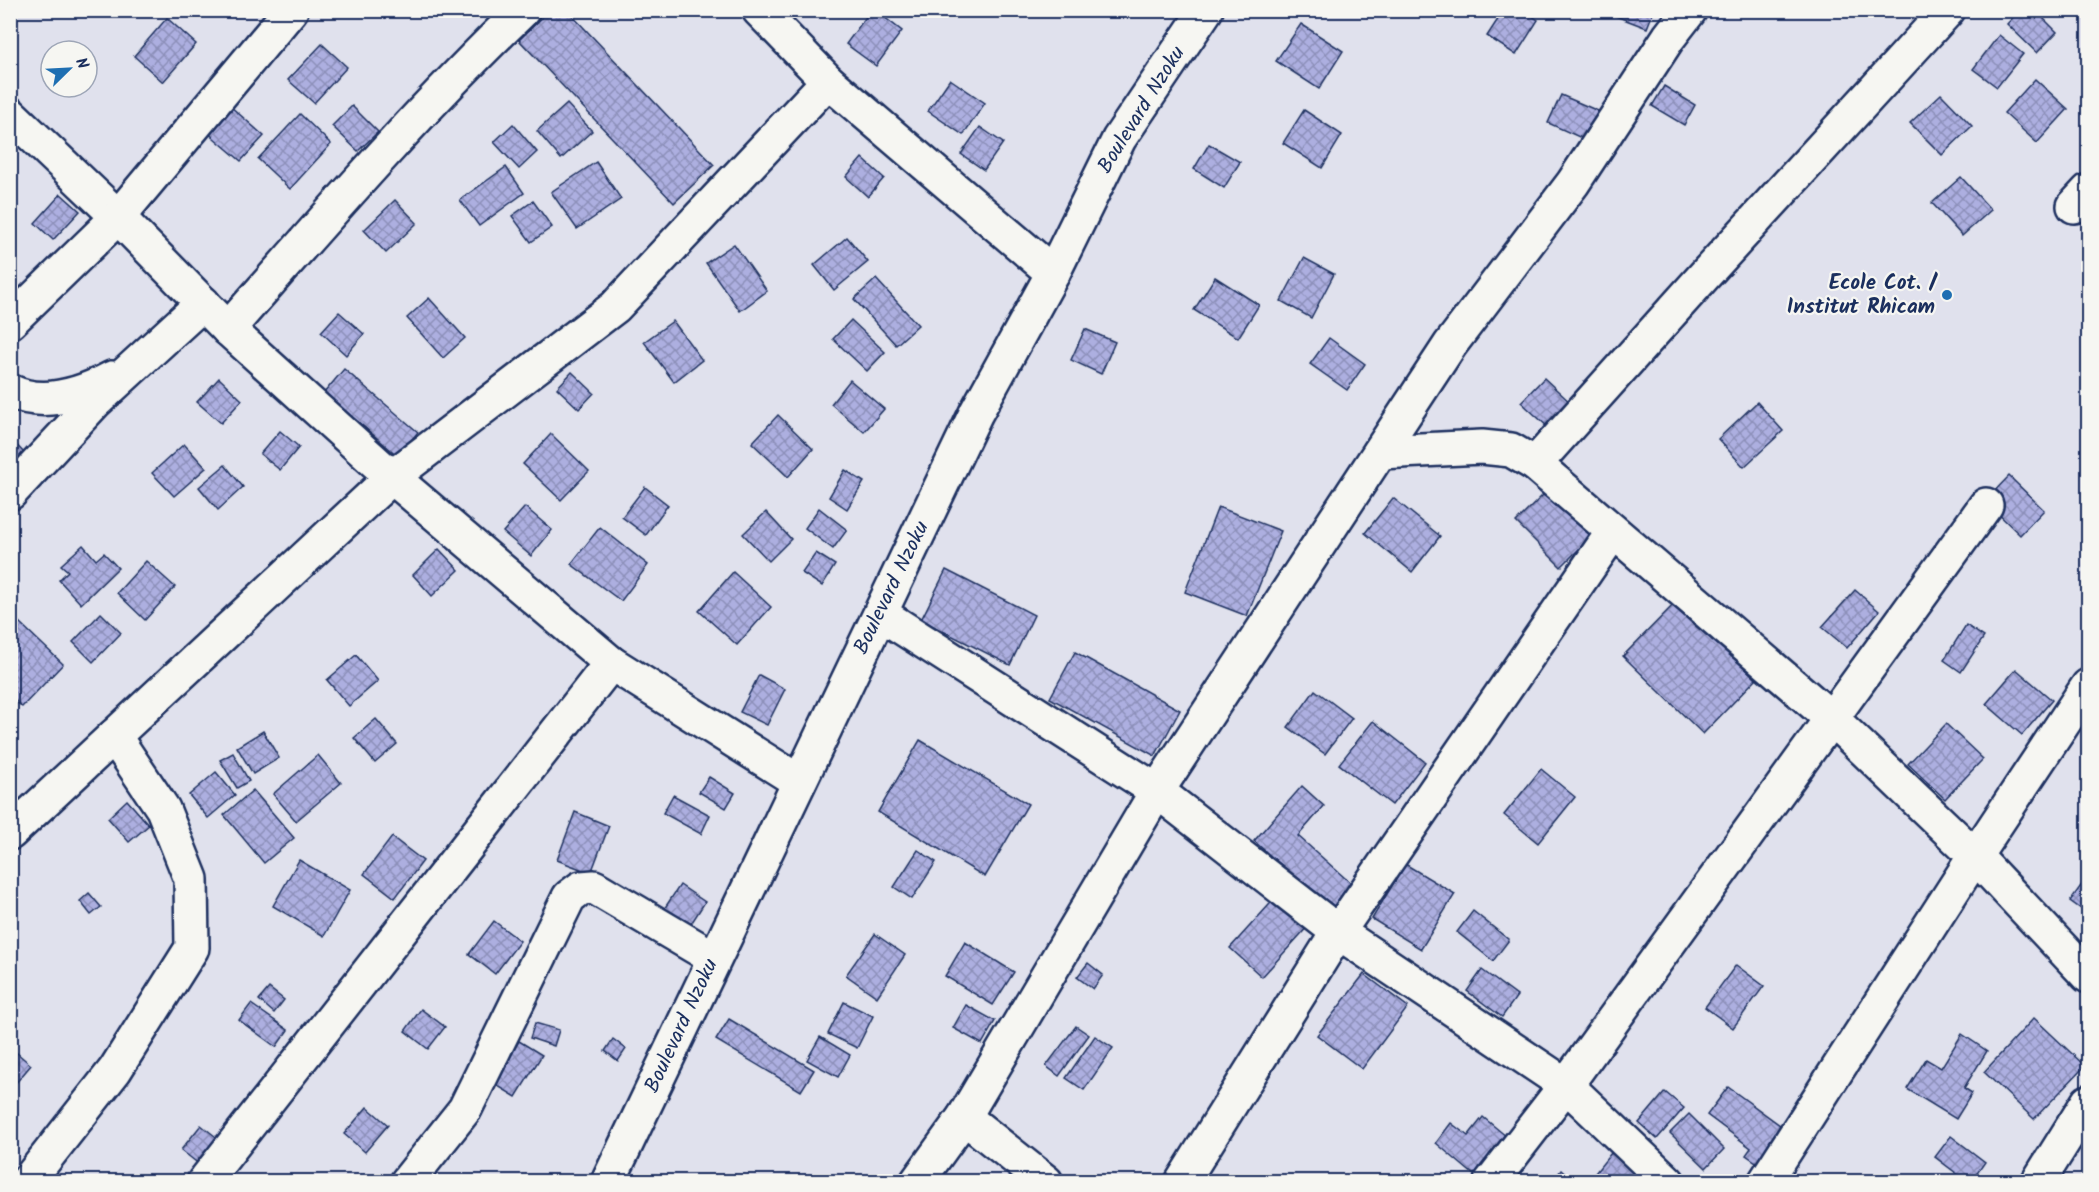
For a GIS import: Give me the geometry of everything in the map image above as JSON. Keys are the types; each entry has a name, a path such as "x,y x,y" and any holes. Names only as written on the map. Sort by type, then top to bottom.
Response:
{"street":[{"path":"10,322 118,218 291,10"},
{"path":"228,328 443,88 523,10"},
{"name":"Boulevard Nzoku","path":"608,1182 976,413 1053,273 1119,139 1206,10"},
{"path":"917,1182 964,1117 1157,791 1450,345 1573,183 1662,47 1690,10"},
{"path":"1535,464 1948,10"},
{"path":"770,15 828,81 1053,273"},
{"path":"10,833 392,477 615,307 828,81"},
{"path":"10,114 228,328 392,477 611,663 798,781"},
{"path":"10,494 95,402 202,303"},
{"path":"10,390 39,398 71,395 94,388 135,364"},
{"path":"1380,452 1482,447 1511,450 1535,464 1832,719 1975,856 2088,976"},
{"path":"1491,1182 1566,1085 1986,505"},
{"path":"1182,1182 1338,932 1613,532"},
{"path":"881,614 1157,791 1338,932 1566,1085 1668,1182"},
{"path":"204,1182 611,663"},
{"path":"1765,1182 1975,856 2088,686"},
{"path":"27,1182 115,1070 192,948 191,879 163,809 114,736"},
{"path":"407,1182 465,1109 569,897 581,888 594,887 714,958"},
{"path":"2038,1182 2088,1101"},
{"path":"964,1117 1046,1182"}],"building":[{"path":"550,10 567,10 714,165 674,203 519,40"},
{"path":"871,10 875,10 902,31 876,66 846,44"},
{"path":"1504,10 1523,10 1538,20 1516,55 1487,36"},
{"path":"1615,10 1654,10 1647,28 1613,15"},
{"path":"2020,10 2035,10 2057,32 2037,53 2007,24"},
{"path":"167,18 196,44 163,82 134,56"},
{"path":"1301,24 1343,51 1319,89 1276,61"},
{"path":"1999,35 2023,54 1997,87 1973,69"},
{"path":"322,44 347,67 314,103 288,80"},
{"path":"950,79 985,103 963,135 928,111"},
{"path":"2035,79 2068,109 2037,143 2004,113"},
{"path":"1664,86 1695,105 1684,125 1652,106"},
{"path":"1941,94 1972,126 1942,155 1910,123"},
{"path":"1561,95 1598,111 1586,140 1548,123"},
{"path":"567,104 592,131 561,159 537,131"},
{"path":"230,106 264,136 241,161 207,132"},
{"path":"352,106 378,132 358,151 332,126"},
{"path":"1304,110 1342,135 1322,168 1283,143"},
{"path":"300,114 331,144 290,189 258,159"},
{"path":"513,124 537,152 519,169 494,142"},
{"path":"980,127 1003,143 984,170 961,154"},
{"path":"1209,144 1240,162 1224,188 1194,169"},
{"path":"862,158 884,178 868,197 846,177"},
{"path":"596,162 621,199 577,229 551,192"},
{"path":"506,167 524,193 479,226 460,200"},
{"path":"1961,177 1991,210 1962,236 1932,203"},
{"path":"61,194 80,211 53,240 35,223"},
{"path":"395,200 417,223 386,253 364,230"},
{"path":"533,201 552,227 531,242 512,216"},
{"path":"847,237 868,262 834,290 814,265"},
{"path":"734,244 767,291 740,311 706,263"},
{"path":"1304,258 1334,274 1311,318 1281,301"},
{"path":"1215,277 1259,305 1238,338 1194,310"},
{"path":"876,279 918,325 896,345 854,299"},
{"path":"429,298 465,338 443,358 407,318"},
{"path":"339,312 364,334 346,355 321,332"},
{"path":"851,320 885,352 867,371 833,339"},
{"path":"673,321 702,360 674,382 644,342"},
{"path":"1085,329 1115,342 1101,374 1071,360"},
{"path":"1329,338 1365,364 1347,390 1310,364"},
{"path":"344,369 418,432 398,456 324,393"},
{"path":"572,372 594,393 579,409 557,388"},
{"path":"219,378 242,400 221,423 197,402"},
{"path":"1544,378 1573,405 1550,429 1521,402"},
{"path":"850,380 884,409 864,432 831,404"},
{"path":"1757,402 1783,431 1744,467 1718,439"},
{"path":"778,415 813,449 788,477 752,443"},
{"path":"280,431 299,447 280,470 260,454"},
{"path":"551,434 589,471 561,500 523,464"},
{"path":"10,438 24,453 11,465 10,465"},
{"path":"184,444 206,468 174,496 152,473"},
{"path":"225,465 243,487 218,510 199,487"},
{"path":"845,470 864,482 847,509 829,497"},
{"path":"2009,476 2044,510 2020,535 1985,501"},
{"path":"645,487 668,505 646,535 622,517"},
{"path":"1551,487 1596,532 1561,567 1516,522"},
{"path":"1393,498 1440,536 1412,572 1365,533"},
{"path":"525,507 552,530 531,556 503,532"},
{"path":"1218,507 1281,531 1247,616 1185,592"},
{"path":"819,508 847,530 833,549 805,528"},
{"path":"766,512 791,539 769,561 743,534"},
{"path":"600,527 648,565 621,601 571,564"},
{"path":"83,545 96,560 104,553 118,568 81,604 59,580 68,571 61,565"},
{"path":"439,549 459,570 432,596 413,575"},
{"path":"816,553 835,565 822,586 802,573"},
{"path":"146,561 175,587 145,620 117,593"},
{"path":"946,570 1034,615 1010,665 921,620"},
{"path":"733,572 771,607 737,645 699,611"},
{"path":"1855,590 1879,611 1847,648 1822,627"},
{"path":"1677,601 1756,679 1703,734 1623,656"},
{"path":"101,613 121,633 93,662 73,642"},
{"path":"19,622 63,664 22,707 10,696 10,676 12,674 10,672 10,631"},
{"path":"1966,625 1984,637 1961,672 1944,660"},
{"path":"1075,652 1180,710 1155,756 1050,698"},
{"path":"356,655 378,681 349,706 327,680"},
{"path":"2016,669 2052,700 2022,735 1986,704"},
{"path":"759,675 785,689 767,725 740,712"},
{"path":"1315,690 1352,718 1325,754 1288,727"},
{"path":"376,719 397,744 375,763 354,738"},
{"path":"1373,721 1425,762 1392,805 1339,764"},
{"path":"1946,724 1983,759 1945,799 1908,764"},
{"path":"263,731 279,758 253,774 237,747"},
{"path":"920,740 1028,804 985,877 878,812"},
{"path":"233,753 249,781 237,788 220,760"},
{"path":"318,755 341,783 296,821 273,794"},
{"path":"1541,769 1575,797 1538,843 1504,815"},
{"path":"216,772 235,795 208,818 189,795"},
{"path":"709,777 735,793 726,808 699,792"},
{"path":"1302,786 1324,806 1298,836 1354,886 1332,911 1254,841"},
{"path":"253,790 294,838 264,863 224,815"},
{"path":"673,795 710,815 701,834 663,813"},
{"path":"127,800 149,825 129,842 108,818"},
{"path":"575,812 609,826 591,873 557,860"},
{"path":"392,837 423,861 395,898 364,874"},
{"path":"918,850 936,862 912,899 894,887"},
{"path":"299,860 350,890 324,936 273,906"},
{"path":"1405,864 1455,894 1421,949 1372,919"},
{"path":"2088,876 2088,914 2070,901"},
{"path":"680,885 705,902 687,930 662,912"},
{"path":"89,893 101,907 91,915 80,901"},
{"path":"1278,895 1310,924 1262,977 1230,948"},
{"path":"1473,911 1509,940 1493,961 1457,932"},
{"path":"494,921 520,941 495,974 469,954"},
{"path":"875,934 905,955 877,997 846,975"},
{"path":"965,942 1014,972 993,1005 945,976"},
{"path":"1088,963 1103,975 1093,989 1077,977"},
{"path":"1736,965 1764,986 1733,1028 1705,1007"},
{"path":"1482,970 1517,996 1502,1017 1467,991"},
{"path":"1364,974 1408,1007 1362,1069 1317,1035"},
{"path":"269,988 284,1000 274,1013 259,1000"},
{"path":"844,1002 873,1016 857,1048 828,1034"},
{"path":"251,1004 288,1030 276,1047 239,1020"},
{"path":"966,1005 995,1021 982,1044 953,1028"},
{"path":"421,1009 445,1027 428,1049 405,1031"},
{"path":"2034,1018 2085,1066 2034,1119 1984,1072"},
{"path":"729,1019 814,1070 801,1091 716,1040"},
{"path":"535,1023 559,1030 554,1046 530,1038"},
{"path":"1076,1026 1089,1035 1059,1076 1046,1066"},
{"path":"1962,1034 1987,1051 1964,1088 1972,1093 1956,1119 1907,1089 1926,1059 1941,1068"},
{"path":"1095,1036 1113,1048 1084,1090 1066,1078"},
{"path":"820,1037 850,1055 838,1077 807,1060"},
{"path":"613,1039 626,1049 618,1061 605,1051"},
{"path":"519,1041 542,1055 516,1097 493,1083"},
{"path":"10,1047 31,1065 15,1084 10,1080"},
{"path":"1728,1087 1788,1131 1762,1166 1746,1155 1751,1148 1707,1115"},
{"path":"1665,1092 1684,1108 1657,1139 1639,1123"},
{"path":"367,1107 388,1125 365,1152 344,1134"},
{"path":"1689,1114 1724,1149 1706,1168 1670,1133"},
{"path":"1483,1117 1513,1142 1481,1181 1436,1143 1451,1123 1468,1136"},
{"path":"201,1125 225,1144 205,1169 181,1150"},
{"path":"1951,1136 1985,1162 1971,1182 1935,1157"},
{"path":"1611,1153 1641,1177 1637,1182 1588,1182"},
{"path":"1561,1170 1574,1182 1552,1182"}],"place":[{"name":"Ecole Cot. / Institut Rhicam","path":"1947,295"}]}
